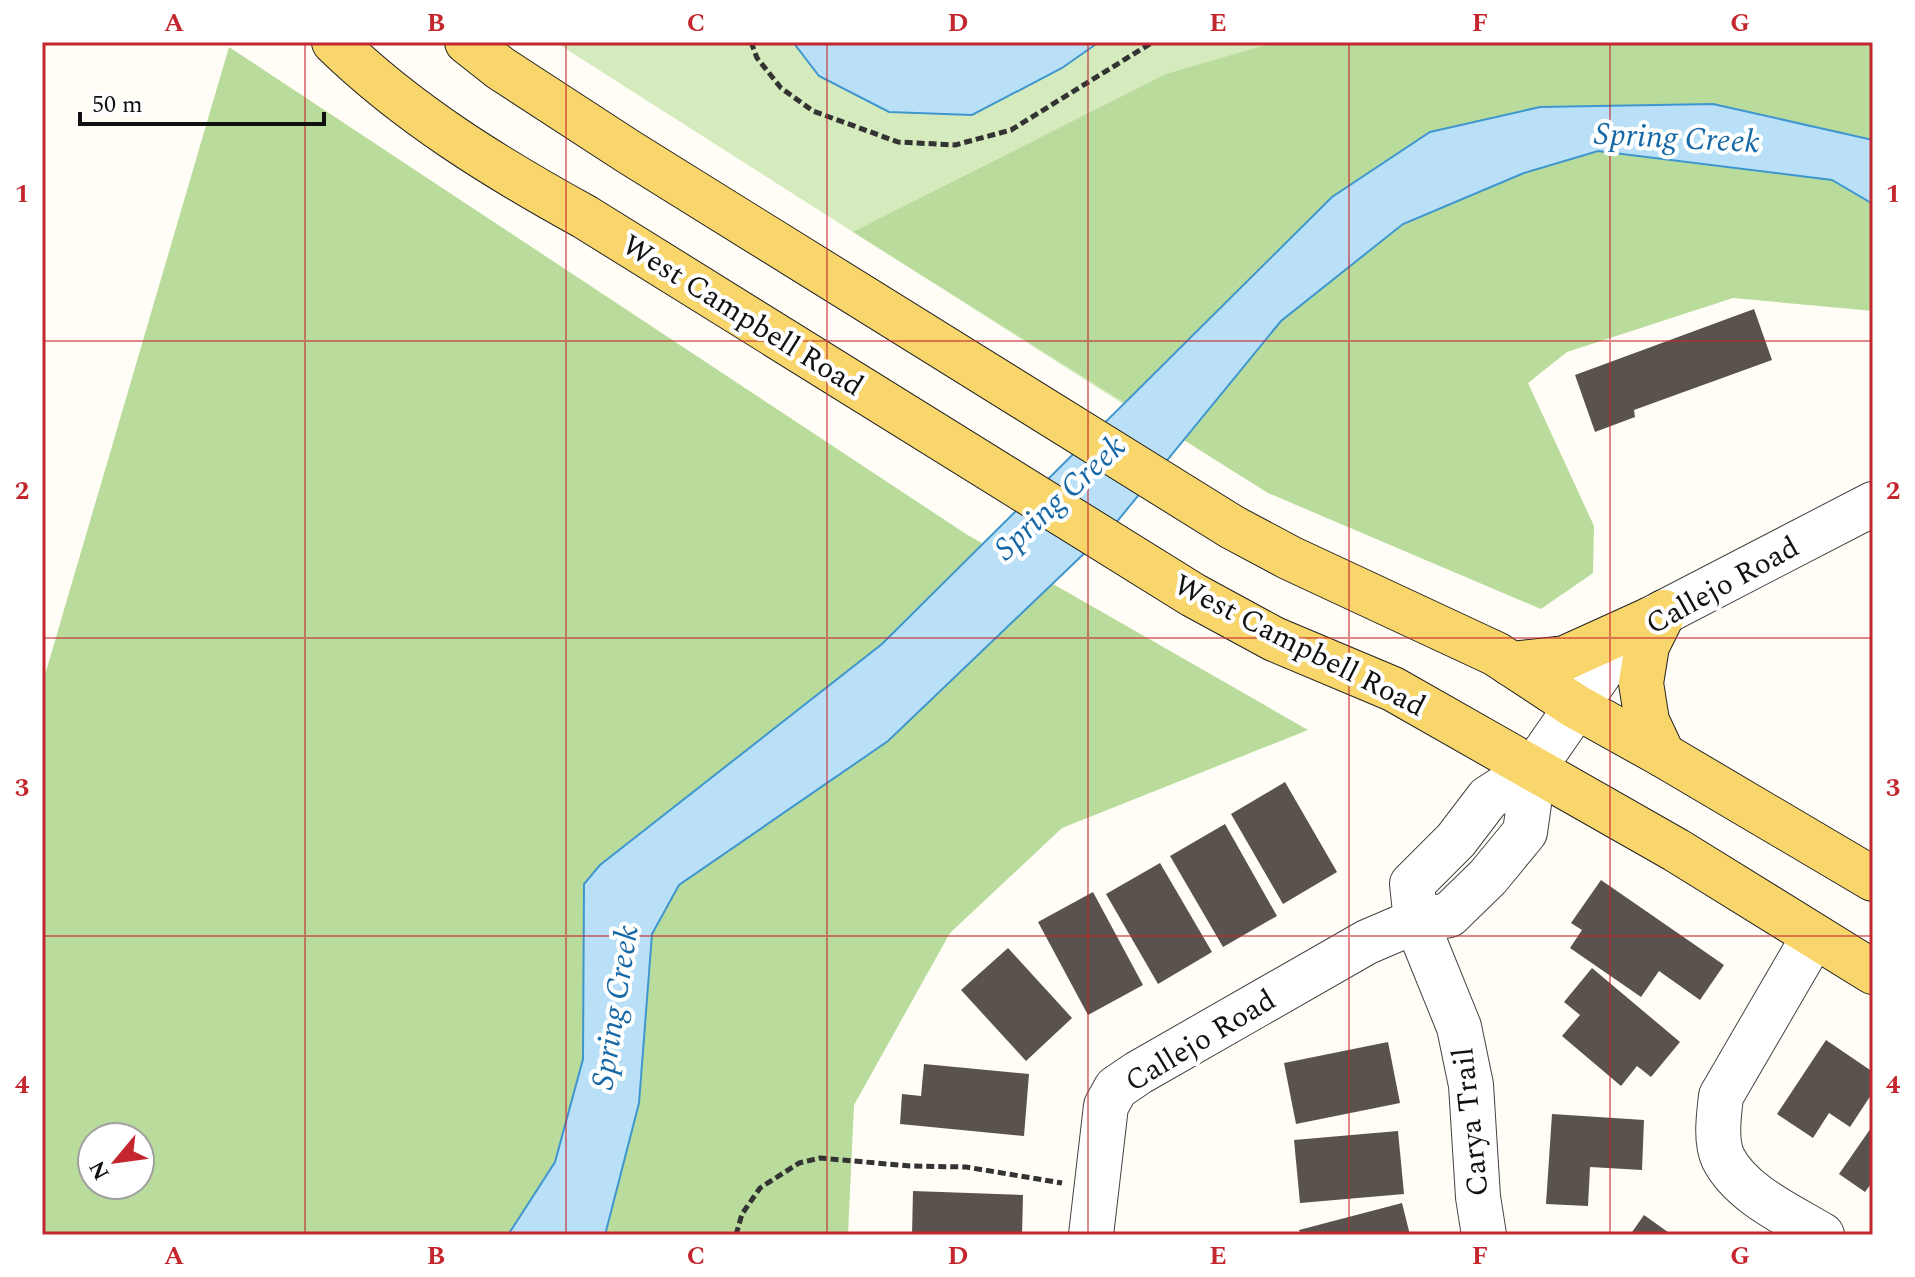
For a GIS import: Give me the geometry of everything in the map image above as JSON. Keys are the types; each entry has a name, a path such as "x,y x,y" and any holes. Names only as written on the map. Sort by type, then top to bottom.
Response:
{"main road":[{"name":"West Campbell Road","path":"334,42 411,108 505,173 585,217 1193,595 1274,639 1393,689 1676,850 1873,972"},
{"path":"467,42 500,68 629,152 1232,527 1290,558 1496,654 1575,706 1873,879"},
{"path":"1511,664 1565,658 1658,615"},
{"path":"1658,615 1647,646 1641,683 1647,721 1663,755"}],"street":[{"name":"Callejo Road","path":"1091,1235 1106,1106 1116,1088 1367,942 1416,921 1449,915 1488,877 1525,832 1534,768 1615,651 1658,615 1873,504"},
{"name":"Carya Trail","path":"1416,921 1459,1027 1471,1085 1478,1197 1484,1235"},
{"path":"1814,936 1721,1096 1718,1125 1722,1156 1736,1178 1822,1235"}],"path":[{"path":"751,42 757,58 781,88 813,111 898,142 955,145 1011,130 1153,42"},
{"path":"736,1235 742,1214 760,1188 799,1163 820,1158 910,1166 966,1167 1063,1183"}],"green space":[{"path":"555,42 1873,42 1145,418"},
{"path":"1276,42 1873,42 1873,311 1733,298 1567,352 1528,383 1594,526 1593,573 1541,609 1268,493 853,232 1166,74"},
{"path":"229,47 966,534 1308,730 1062,828 950,933 854,1105 848,1235 42,1235 42,685"}],"water":[{"path":"793,42 1099,42 1062,68 972,115 889,112 819,76"},
{"name":"Spring Creek","path":"1713,104 1873,140 1873,204 1832,180 1598,151 1524,173 1403,224 1281,321 1115,524 888,741 679,885 652,934 639,1103 605,1235 508,1235 555,1162 583,1059 584,884 600,865 882,644 1332,197 1430,132 1540,107"}],"building":[{"path":"1754,309 1772,360 1634,410 1635,417 1595,432 1575,375"},
{"path":"1285,782 1337,872 1283,904 1231,814"},
{"path":"1225,824 1277,916 1223,947 1170,856"},
{"path":"1160,863 1212,952 1158,984 1106,894"},
{"path":"1601,880 1724,965 1700,1000 1659,971 1641,997 1570,948 1582,930 1571,923"},
{"path":"1093,892 1143,985 1088,1015 1038,922"},
{"path":"1008,948 1072,1018 1026,1061 961,990"},
{"path":"1592,968 1680,1042 1651,1077 1637,1066 1621,1086 1562,1036 1580,1015 1564,1002"},
{"path":"1826,1040 1873,1072 1873,1092 1850,1127 1829,1113 1813,1138 1777,1114"},
{"path":"1388,1042 1400,1103 1296,1124 1284,1063"},
{"path":"924,1064 1029,1074 1024,1136 900,1124 902,1094 921,1096"},
{"path":"1552,1114 1644,1120 1642,1170 1590,1167 1588,1206 1546,1204"},
{"path":"1873,1125 1873,1181 1865,1192 1839,1174"},
{"path":"1398,1131 1404,1194 1300,1203 1294,1140"},
{"path":"913,1191 1023,1195 1022,1235 912,1235"},
{"path":"1402,1203 1410,1235 1301,1235 1299,1230"},
{"path":"1644,1215 1672,1235 1630,1235"}]}
